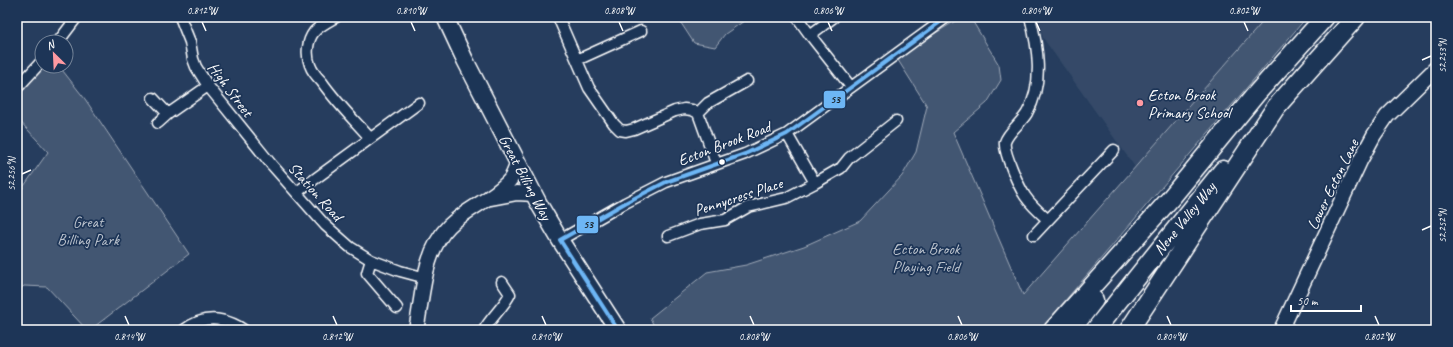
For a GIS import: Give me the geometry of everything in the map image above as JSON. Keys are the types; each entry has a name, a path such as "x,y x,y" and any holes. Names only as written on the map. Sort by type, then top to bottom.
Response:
{"highway":[{"path":"1053,330 1170,199 1256,94 1325,17"},
{"path":"1129,330 1276,107 1356,17"},
{"name":"Nene Valley Way","path":"1095,330 1174,230 1276,107"},
{"name":"Nene Valley Way","path":"1071,330 1170,199"}],"main road":[{"name":"Great Billing Way","path":"446,17 465,60 534,194 560,240 618,330"}],"street":[{"path":"64,34 77,17"},
{"name":"High Street","path":"180,17 190,42 196,67 208,86 246,133"},
{"path":"336,17 320,27 310,38 307,52 309,64 328,90 370,138"},
{"path":"558,17 589,88 614,124 620,130 626,131 634,129 675,111 684,109 692,110 698,113 716,163"},
{"path":"797,17 851,86"},
{"path":"810,35 834,17"},
{"name":"Ecton Brook Road","path":"560,240 651,189 680,176 745,154 787,134 947,17"},
{"path":"1030,17 1038,65 1038,78 1035,95 1028,112 1008,136 1004,147 1024,195 1048,220"},
{"path":"577,60 641,31"},
{"name":"Lower Ecton Lane","path":"1281,330 1360,161 1374,135 1387,116 1436,68"},
{"path":"19,86 34,70"},
{"path":"698,113 708,103 747,81"},
{"path":"158,123 168,114 208,86"},
{"path":"153,98 168,114"},
{"path":"297,192 419,103"},
{"name":"Pennycress Place","path":"668,236 700,224 725,220 748,207 786,198 841,168 849,158 896,121"},
{"name":"Station Road","path":"246,133 333,232 350,247 371,260 400,271 426,278"},
{"path":"787,134 815,183"},
{"path":"1034,235 1114,150"},
{"path":"416,330 430,258 440,237 454,222 490,198 509,181 518,163"},
{"path":"490,198 517,193 534,194"},
{"path":"371,260 367,273 397,308"},
{"path":"484,330 487,324 513,294 502,282"},
{"path":"184,330 197,322 212,319 232,323 244,330"}],"shaded area":[{"name":"Ecton Brook Primary School","path":"1037,17 1267,18 1135,167 1043,38"}],"green space":[{"path":"677,17 747,17 744,21 725,34 715,47 694,43"},
{"name":"Ecton Brook Playing Field","path":"962,17 970,17 999,65 1001,80 987,103 953,132 1023,295 1267,17 1307,17 1040,330 656,330 650,318 707,272 746,265 804,246 860,221 902,176 916,152 927,106 896,57"},
{"name":"Great Billing Park","path":"34,71 34,74 65,74 85,99 189,254 90,330 87,330 47,287 24,286 17,291 17,196 48,152 17,118 17,82"}],"transit line":[{"name":"53","path":"618,330 560,240 625,203 666,182 745,154 787,134 947,17"}],"place":[{"name":"Ecton Brook Primary School","path":"1140,103"}]}
